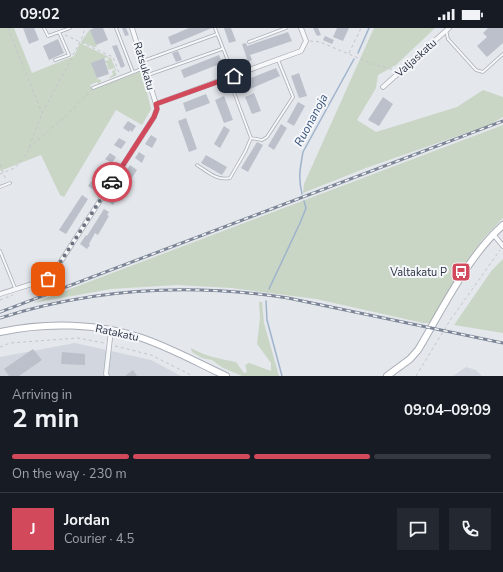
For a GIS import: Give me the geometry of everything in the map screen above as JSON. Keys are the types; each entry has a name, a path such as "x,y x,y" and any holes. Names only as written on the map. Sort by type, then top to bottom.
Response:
{"main road":[{"path":"387,376 410,359 418,350 465,271 493,234 503,226"},
{"name":"Ratakatu","path":"0,332 22,328 62,326 111,330 157,344 226,376"}],"street":[{"name":"Ratsukatu","path":"132,28 156,104"},
{"path":"0,294 48,279 54,272 154,117 157,109 156,104 301,51 306,41 301,28"},
{"name":"Valjaskatu","path":"383,88 448,29"},
{"path":"493,234 503,246"},
{"path":"107,376 111,330"}],"lane":[{"path":"44,28 48,36 70,28"},
{"path":"116,28 133,72"},
{"path":"215,28 222,49 234,76"},
{"path":"249,42 286,28"},
{"path":"448,29 448,39 476,70 483,72 503,54"},
{"path":"55,60 69,55 59,32"},
{"path":"142,61 217,34"},
{"path":"147,76 222,49"},
{"path":"251,138 262,140 267,137 293,97 278,59"},
{"path":"93,88 144,68"},
{"path":"197,165 223,180 230,178 251,138 228,77"},
{"path":"0,187 9,184"},
{"path":"0,251 15,289"}],"path":[{"path":"8,28 42,113"},
{"path":"0,174 15,168 26,153 42,113 80,42 85,28"},
{"path":"349,54 361,28"},
{"path":"59,32 113,57 121,77"},
{"path":"306,41 320,42 375,65 400,72"},
{"path":"28,148 68,114 93,88"},
{"path":"0,164 9,184"},
{"path":"416,376 449,322 503,246"},
{"path":"0,347 10,343 78,338 151,355 193,376"}],"shaded area":[{"path":"75,343 151,360 181,376 0,376 0,357"},
{"path":"466,367 476,370 482,376 453,376"}],"green space":[{"path":"0,28 14,28 32,73 74,56 80,43 111,58 116,70 115,72 117,75 111,78 109,77 113,75 112,71 115,70 114,68 108,70 107,63 105,63 105,61 109,60 108,57 92,63 98,80 100,79 101,81 99,84 97,82 90,85 92,90 142,71 151,109 142,125 116,110 64,197 60,195 41,155 0,171"},
{"path":"374,28 435,28 396,65 378,75 376,88 357,120 376,132 457,107 483,90 503,97 503,117 489,125 366,168 303,193 304,184"},
{"path":"90,29 97,47 81,42"},
{"path":"503,125 503,218 483,239 460,271 430,323 423,323 316,299 231,288 177,285 111,289 33,303"},
{"path":"503,259 503,333 454,325 492,270"},
{"path":"259,302 262,302 264,323 279,376 242,376 223,368 212,360 202,358 192,352 191,348 207,355 236,362 244,373 247,372 245,365 249,363 271,371 271,363 257,344 260,318"}],"building":[{"path":"23,28 34,28 39,40 29,44"},
{"path":"94,28 103,28 108,40 96,45 90,30"},
{"path":"122,28 126,28 129,35 125,36"},
{"path":"189,28 212,28 171,45 168,37"},
{"path":"224,28 231,28 236,41 229,43"},
{"path":"313,28 318,28 321,35 317,36"},
{"path":"337,28 349,28 343,41 333,37"},
{"path":"488,28 503,28 503,43 487,57 477,46 487,37 483,33"},
{"path":"288,32 292,41 250,55 252,60 248,62 242,44 246,43 247,46"},
{"path":"325,36 334,40 332,44 323,40"},
{"path":"58,39 64,53 49,60 43,46"},
{"path":"117,45 125,66 121,68 112,46"},
{"path":"178,51 182,60 176,62 172,53"},
{"path":"219,55 222,63 184,78 181,70"},
{"path":"104,58 109,74 97,78 91,63"},
{"path":"276,68 280,76 250,89 246,80"},
{"path":"299,73 307,96 299,98 291,76"},
{"path":"254,93 261,111 252,114 245,97"},
{"path":"206,94 210,103 186,112 183,103"},
{"path":"224,96 233,120 224,123 215,100"},
{"path":"383,97 393,104 379,126 368,120"},
{"path":"298,102 305,106 294,126 287,122"},
{"path":"186,118 197,149 189,152 178,121"},
{"path":"128,121 136,126 132,132 130,130 129,132 123,128"},
{"path":"281,124 287,128 274,150 268,146"},
{"path":"224,126 230,130 220,148 214,144"},
{"path":"151,135 157,139 152,148 145,144"},
{"path":"119,138 126,142 121,149 114,145"},
{"path":"257,142 263,145 248,172 241,168"},
{"path":"139,152 145,156 142,163 135,158"},
{"path":"110,153 116,157 112,163 105,159"},
{"path":"206,155 227,167 222,175 201,163"},
{"path":"130,165 137,170 129,182 128,184 130,186 125,193 117,186"},
{"path":"102,167 107,171 94,190 88,186"},
{"path":"111,194 118,198 113,205 107,201"},
{"path":"82,195 88,199 66,234 59,230"},
{"path":"104,209 109,212 107,215 109,216 98,235 95,233 87,249 80,244 86,235 87,236"},
{"path":"33,349 42,360 19,376 9,376 4,369"},
{"path":"62,352 85,354 85,365 61,364"},
{"path":"133,370 137,376 125,376"}],"waterway":[{"name":"Ruonanoja","path":"358,53 369,28"},
{"name":"Ruonanoja","path":"302,194 300,173 303,152 354,59"},
{"name":"Ruonanoja","path":"269,289 306,208 304,201"},
{"name":"Ruonanoja","path":"266,301 267,320 282,376"}],"railway":[{"path":"0,312 503,121"},
{"path":"0,318 71,300 107,295 143,291 215,291 252,293 288,298 503,343"}],"way so far":[{"path":"48,279 112,182"}],"place":[{"name":"Valtakatu P","path":"461,272"}],"route":[{"path":"112,182 154,117 157,109 156,104 234,76"}]}
